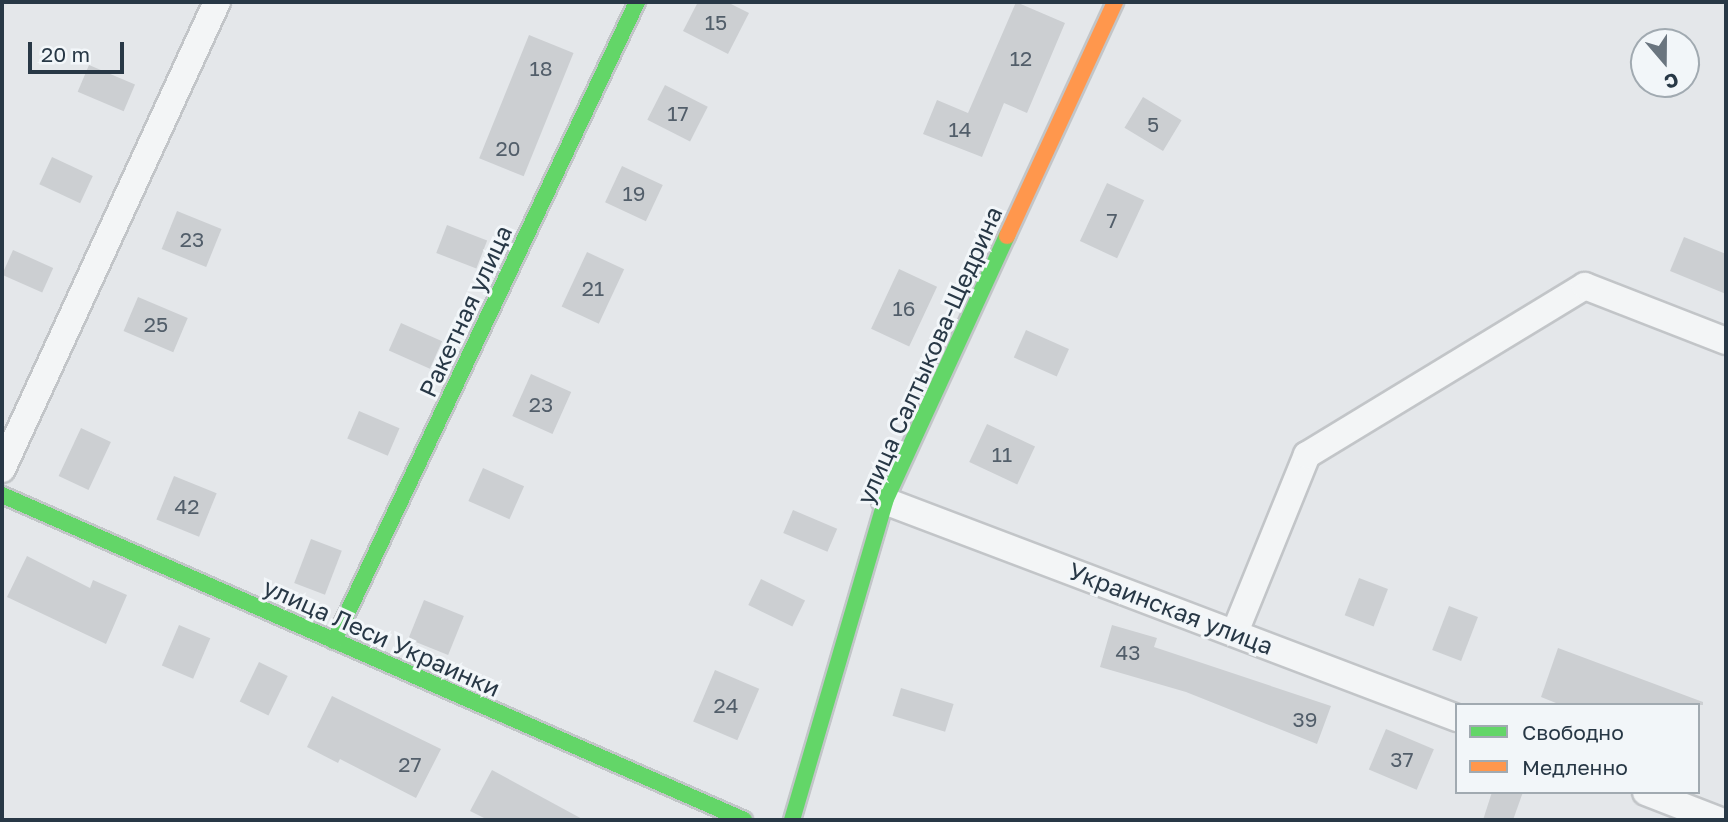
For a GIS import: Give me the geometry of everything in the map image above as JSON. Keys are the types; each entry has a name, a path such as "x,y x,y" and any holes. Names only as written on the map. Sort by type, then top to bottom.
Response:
{"street":[{"path":"2,469 217,2"},
{"name":"Ракетная улица","path":"334,640 637,2"},
{"name":"улица Салтыкова-Щедрина","path":"792,820 885,500 1115,2"},
{"path":"1235,632 1307,455 1585,286 1726,341"},
{"name":"улица Леси Украинки","path":"2,495 744,820"},
{"name":"Украинская улица","path":"885,500 1455,717"},
{"path":"1651,794 1718,820"}],"building":[{"path":"698,2 727,2 749,13 728,54 683,31"},
{"path":"1016,2 1065,23 1027,113 1004,103 982,157 923,134 937,100 968,113"},
{"path":"529,35 574,53 524,176 479,158"},
{"path":"89,65 135,85 124,111 78,92"},
{"path":"665,85 708,107 690,142 647,120"},
{"path":"1143,97 1182,120 1163,151 1124,128"},
{"path":"52,157 93,176 80,203 39,184"},
{"path":"622,166 663,185 646,221 605,202"},
{"path":"1107,183 1144,200 1117,258 1080,241"},
{"path":"177,211 222,229 206,267 162,249"},
{"path":"447,225 487,240 476,268 436,253"},
{"path":"1684,237 1726,254 1726,294 1670,271"},
{"path":"13,250 53,268 42,293 2,275"},
{"path":"587,252 624,269 599,324 562,306"},
{"path":"899,269 937,287 909,347 871,329"},
{"path":"138,297 188,318 173,352 124,331"},
{"path":"401,323 442,341 430,369 389,350"},
{"path":"1026,330 1069,349 1057,377 1014,357"},
{"path":"531,374 571,392 552,434 512,416"},
{"path":"359,411 400,428 388,456 347,439"},
{"path":"987,424 1035,446 1017,484 969,462"},
{"path":"81,428 111,442 89,490 59,476"},
{"path":"483,468 524,486 509,519 468,501"},
{"path":"174,476 217,493 199,537 156,520"},
{"path":"793,510 837,529 827,552 783,533"},
{"path":"311,539 342,551 325,595 294,583"},
{"path":"27,556 90,588 93,580 127,595 106,644 7,597"},
{"path":"1359,578 1388,589 1374,626 1345,615"},
{"path":"761,579 805,600 792,627 748,605"},
{"path":"424,600 464,616 448,655 408,639"},
{"path":"1449,606 1478,617 1461,661 1432,650"},
{"path":"179,625 210,638 193,679 162,666"},
{"path":"1112,625 1157,638 1154,647 1331,706 1317,744 1186,692 1100,667"},
{"path":"1558,648 1703,702 1703,705 1556,703 1541,697"},
{"path":"259,662 288,676 268,716 240,702"},
{"path":"715,670 759,689 737,740 693,722"},
{"path":"901,688 954,704 945,732 893,716"},
{"path":"332,696 441,749 416,798 340,759 338,763 307,747"},
{"path":"1386,729 1434,749 1417,790 1369,770"},
{"path":"492,770 584,820 488,820 470,811"},
{"path":"1491,794 1522,794 1513,820 1483,820"}],"traffic: fast":[{"path":"334,641 637,2"},
{"path":"792,820 885,501 1007,236"},
{"path":"2,495 744,820"}],"traffic: slow":[{"path":"1007,236 1115,2"}]}
